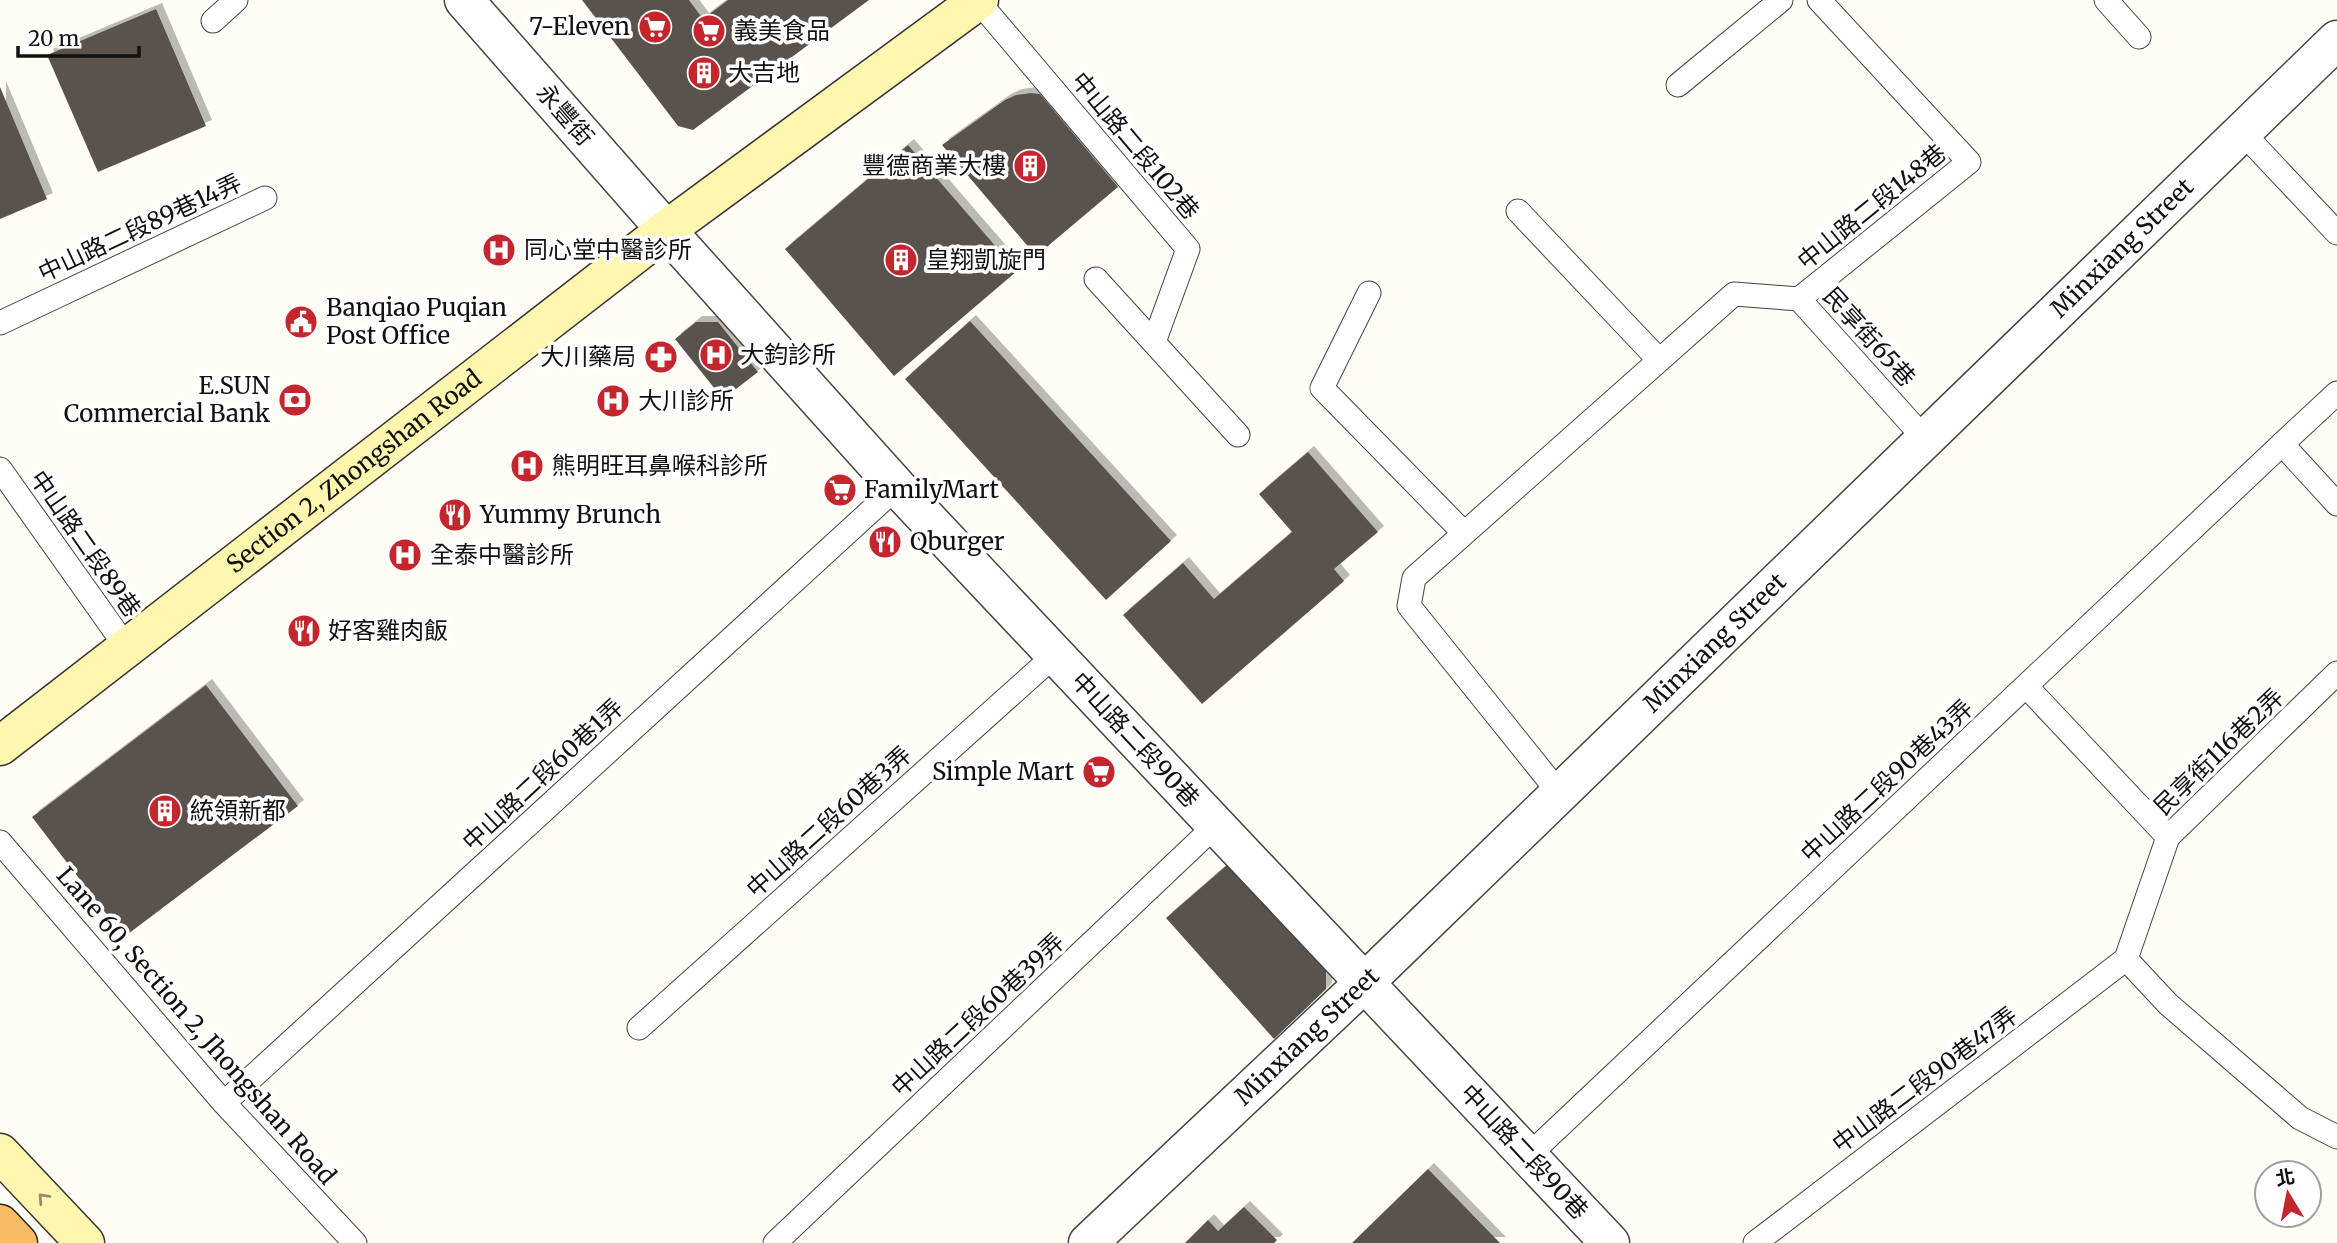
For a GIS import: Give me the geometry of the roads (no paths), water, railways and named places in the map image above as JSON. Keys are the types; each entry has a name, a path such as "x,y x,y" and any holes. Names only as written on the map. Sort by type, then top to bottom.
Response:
{"highway":[{"path":"0,1224 18,1243"}],"main road":[{"name":"Section 2, Zhongshan Road","path":"0,746 666,230 978,0"},
{"path":"0,1153 85,1243"}],"street":[{"name":"永豐街","path":"464,0 666,230"},
{"name":"Minxiang Street","path":"1088,1243 1364,983 2337,40"},
{"name":"中山路二段90巷","path":"666,230 897,487 1610,1243"}],"lane":[{"path":"213,21 236,0"},
{"name":"中山路二段102巷","path":"978,0 1188,249 1154,342"},
{"path":"1678,85 1781,0"},
{"name":"中山路二段148巷","path":"1800,299 1969,162 1819,0"},
{"path":"2106,0 2138,37"},
{"path":"2242,132 2337,233"},
{"name":"中山路二段89巷14弄","path":"0,324 265,198"},
{"path":"1518,211 1659,360"},
{"path":"1096,279 1238,435"},
{"path":"1368,293 1322,388 1464,533"},
{"name":"民享街65巷","path":"1560,794 1409,606 1414,578 1734,294 1800,299 1925,439"},
{"path":"2337,393 2282,444 2337,504"},
{"name":"中山路二段90巷43弄","path":"1528,1156 2282,444"},
{"name":"中山路二段89巷","path":"0,469 127,648"},
{"name":"中山路二段60巷1弄","path":"225,1103 897,487"},
{"name":"中山路二段60巷3弄","path":"639,1028 1055,655"},
{"name":"民享街116巷2弄","path":"2126,959 2168,838 2337,673"},
{"path":"2026,686 2168,838"},
{"name":"中山路二段60巷39弄","path":"775,1243 1216,825"},
{"name":"Lane 60, Section 2, Jhongshan Road","path":"0,842 225,1103 355,1243"},
{"path":"2126,959 2168,1004 2300,1118 2337,1137"},
{"name":"中山路二段90巷47弄","path":"1755,1243 2126,959"}],"place":[{"name":"7-Eleven","path":"655,27"},
{"name":"義美食品","path":"709,31"},
{"name":"大吉地","path":"704,73"},
{"name":"豐德商業大樓","path":"1030,166"},
{"name":"同心堂中醫診所","path":"499,250"},
{"name":"皇翔凱旋門","path":"901,260"},
{"name":"Banqiao Puqian Post Office","path":"301,322"},
{"name":"大鈞診所","path":"716,355"},
{"name":"大川藥局","path":"661,357"},
{"name":"E.SUN Commercial Bank","path":"295,400"},
{"name":"大川診所","path":"613,401"},
{"name":"熊明旺耳鼻喉科診所","path":"527,466"},
{"name":"FamilyMart","path":"840,490"},
{"name":"Yummy Brunch","path":"455,515"},
{"name":"Qburger","path":"885,542"},
{"name":"全泰中醫診所","path":"405,555"},
{"name":"好客雞肉飯","path":"304,631"},
{"name":"Simple Mart","path":"1099,772"},
{"name":"統領新都","path":"165,811"}]}
